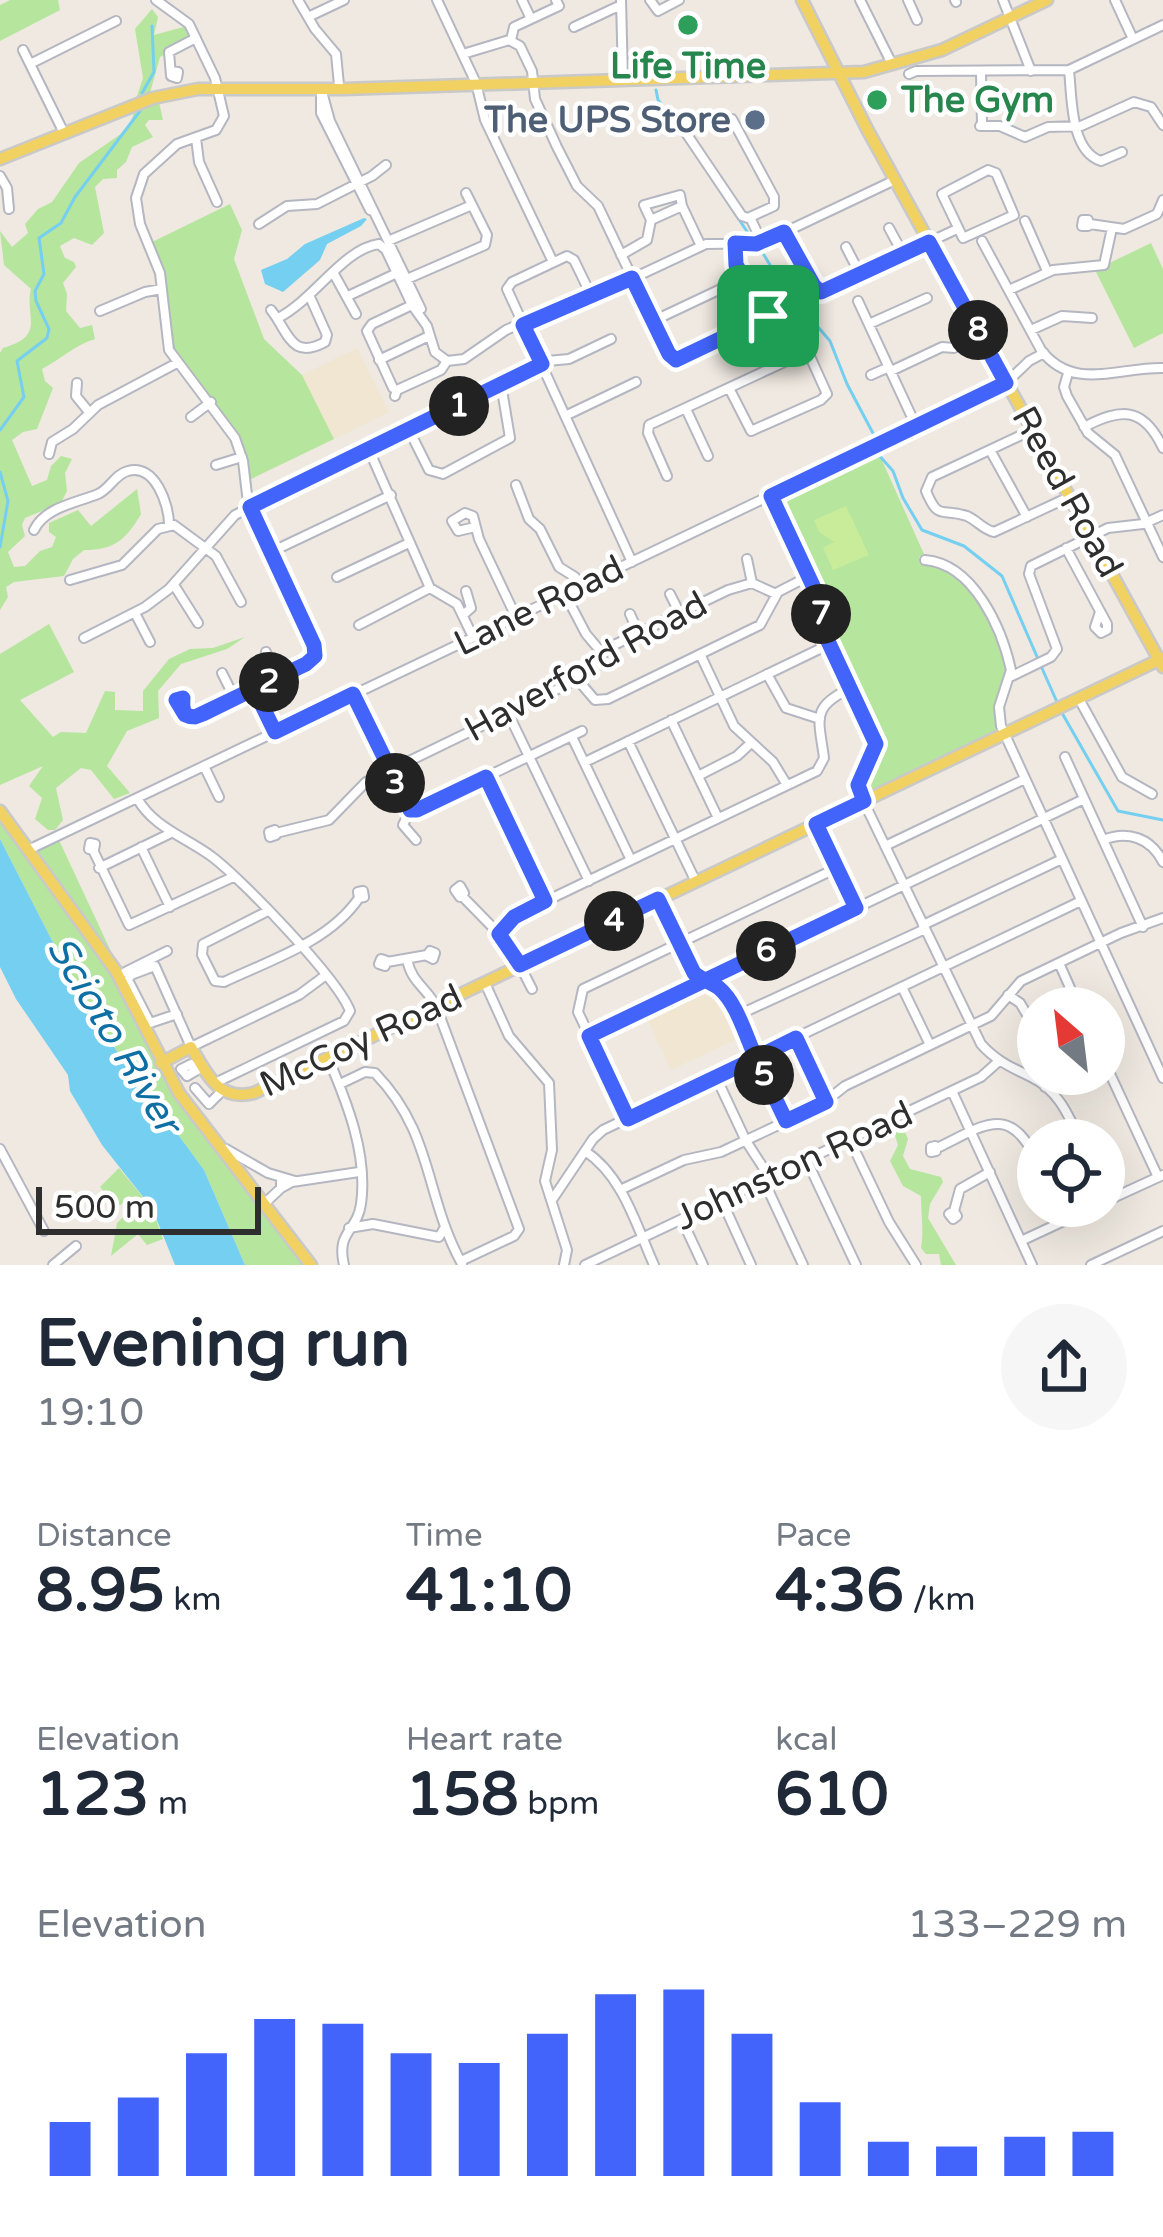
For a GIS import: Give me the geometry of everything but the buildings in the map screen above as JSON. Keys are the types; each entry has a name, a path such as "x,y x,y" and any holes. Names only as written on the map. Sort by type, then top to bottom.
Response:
{"main road":[{"name":"Reed Road","path":"802,0 895,180 1162,662"},
{"path":"0,159 160,96 217,88 623,80 899,68 1033,0"},
{"path":"877,70 943,50 1008,10 1047,0"},
{"path":"838,73 899,68"},
{"name":"McCoy Road","path":"191,1047 199,1069 218,1087 250,1094 1162,662"},
{"path":"0,811 116,971 161,1063 311,1265"},
{"path":"161,1063 191,1047"}],"street":[{"path":"156,0 182,15 196,38 217,88 223,122 177,144 154,164 138,190 142,234 159,268 167,345 233,433 250,507 314,645 314,659 195,717 187,717 181,704"},
{"path":"298,0 336,54 344,86"},
{"path":"308,17 344,0"},
{"path":"437,0 476,83 482,115 553,262"},
{"path":"522,0 531,19"},
{"path":"511,40 514,27 559,6 556,0"},
{"path":"650,0 658,11 680,0"},
{"path":"860,0 899,68 916,71 1069,70 1162,28"},
{"path":"908,0 917,20"},
{"path":"1114,0 1133,39"},
{"path":"574,27 621,3 623,80"},
{"path":"1008,10 1030,71"},
{"path":"30,64 116,21"},
{"path":"172,71 169,52 196,38"},
{"path":"463,54 511,40 520,46 538,106 574,182 598,206 673,359 770,315"},
{"path":"23,50 64,134"},
{"path":"1069,70 1075,126 1095,160 1122,152"},
{"path":"983,72 983,126 1000,126 1024,137 1146,104 1163,125"},
{"path":"321,88 358,184 417,307"},
{"path":"688,119 732,119 775,199 772,207 750,218 742,216 689,138 688,119"},
{"path":"196,138 200,162 217,202"},
{"path":"259,224 282,208 313,205 386,165"},
{"path":"990,169 1014,214 965,239 957,229 942,197 944,191 990,169"},
{"path":"0,176 9,209"},
{"path":"310,297 327,335 316,346 299,347 274,314 310,297 349,256 376,244 386,250 435,352 447,361 464,359 486,341 701,246 719,241 762,243 895,180"},
{"path":"406,279 487,242 466,193"},
{"path":"621,255 647,240 651,220 644,205 680,195 701,246"},
{"path":"1090,224 1124,230 1154,216 1163,200"},
{"path":"388,241 472,206"},
{"path":"651,220 682,206"},
{"path":"750,218 762,243"},
{"path":"1024,220 1047,272"},
{"path":"889,228 903,254"},
{"path":"1009,290 1047,272 1101,266 1106,262 1112,228"},
{"path":"784,232 819,291 957,229"},
{"path":"982,241 1044,353 1068,373 1087,377 1163,368"},
{"path":"729,388 751,431 826,394 800,337 782,328 744,278 734,260 735,243"},
{"path":"846,247 860,274"},
{"path":"590,293 571,257 507,286 632,562"},
{"path":"348,296 397,273"},
{"path":"334,274 356,314"},
{"path":"653,321 744,278"},
{"path":"100,311 162,289"},
{"path":"869,324 926,298"},
{"path":"858,302 916,426"},
{"path":"417,307 369,327 368,336 396,393 441,370 447,361"},
{"path":"1031,330 1062,316 1092,318"},
{"path":"380,360 430,336"},
{"path":"84,638 135,613 174,585 235,515 542,364 569,359 611,339"},
{"path":"871,376 942,347 954,348"},
{"path":"667,476 647,428 808,351"},
{"name":"Lane Road","path":"28,850 1006,383 1044,353"},
{"path":"49,454 52,442 89,412 177,363"},
{"path":"1068,373 1065,391 1090,436 1112,450 1163,556"},
{"path":"565,416 636,382"},
{"path":"77,383 76,396 89,412"},
{"path":"408,428 428,469 443,474 510,438 501,384"},
{"path":"191,417 211,402"},
{"path":"686,409 708,456"},
{"path":"1084,427 1106,415 1126,413 1148,423 1163,448"},
{"path":"1032,430 936,475 926,491 940,514 966,516 991,532 1069,497"},
{"path":"369,450 430,588 457,604 473,638"},
{"path":"990,450 1027,517"},
{"path":"216,465 242,457"},
{"path":"34,530 44,515 101,493 131,470 145,474 163,494 170,524"},
{"path":"517,484 529,519 559,567 580,586"},
{"path":"271,552 391,495"},
{"path":"771,496 809,576 830,644 876,744 858,785 864,801 981,1044 1017,1071"},
{"path":"1163,515 1147,523 1108,528 1035,563 1028,571 1057,649 1051,657 1012,676 998,707 1004,734 1163,1078"},
{"path":"70,580 122,565 158,529 170,524 220,560 242,602"},
{"path":"475,526 516,617"},
{"path":"338,577 409,543"},
{"path":"1066,548 1100,612"},
{"path":"747,559 752,584"},
{"path":"925,560 949,568 984,598 1012,676"},
{"path":"577,679 593,698 603,700 762,623 776,594 809,576"},
{"name":"Haverford Road","path":"276,833 329,820 362,784 577,679 602,653 680,614 752,584 776,594"},
{"path":"174,585 197,623"},
{"path":"359,625 430,588"},
{"path":"464,615 471,610 466,591"},
{"path":"565,594 580,625 602,653"},
{"path":"670,594 680,614"},
{"path":"135,613 150,642"},
{"path":"630,614 639,634"},
{"path":"585,761 830,644"},
{"path":"266,652 278,678"},
{"path":"700,655 734,726 773,762 787,785"},
{"path":"222,673 235,699"},
{"path":"767,674 786,708 820,719"},
{"path":"499,934 514,917 545,901 813,773 823,762 820,719 827,700 851,688"},
{"path":"254,689 275,732"},
{"path":"353,694 410,810"},
{"path":"1078,698 1122,776 1152,794"},
{"path":"508,713 589,880"},
{"path":"671,720 718,818"},
{"path":"410,810 577,734 631,860"},
{"path":"628,741 696,882"},
{"path":"698,776 734,758 751,743"},
{"path":"1065,757 1143,927"},
{"path":"203,766 219,797"},
{"path":"486,777 545,901"},
{"path":"885,846 1025,779"},
{"path":"137,798 151,818 208,854 233,877 326,975 342,994 350,1015 218,1087 209,1104 195,1088"},
{"path":"589,1036 1084,800"},
{"path":"410,810 403,825 416,840"},
{"path":"816,824 856,908"},
{"path":"99,868 172,832"},
{"path":"1103,840 1114,835 1142,839 1163,862"},
{"path":"141,848 170,908"},
{"path":"93,850 128,925 233,877"},
{"path":"736,1016 1062,859"},
{"path":"628,1119 578,1012 578,998 591,983 837,868"},
{"path":"462,896 499,934 532,989"},
{"path":"266,912 202,946 214,980 224,982 299,946 336,925 359,898"},
{"path":"658,899 694,973 723,993 786,1121"},
{"path":"552,1200 597,1135 1082,901"},
{"path":"620,1190 684,1160 746,1141 826,1102 840,1089 994,1013 1016,983 1163,918"},
{"path":"167,951 128,980 150,1023 177,1014"},
{"path":"387,962 427,955"},
{"path":"340,1084 365,1072 375,1073 405,1108 462,1263 514,1236 519,1229 511,1204 436,1006 413,980 407,958"},
{"path":"153,963 191,1047 299,995 326,975"},
{"path":"125,972 153,963"},
{"path":"1059,963 1070,987"},
{"path":"484,983 509,1036 548,1083 552,1143 545,1180 567,1250 565,1265"},
{"path":"902,988 930,1046"},
{"path":"1008,995 1017,1002"},
{"path":"796,1038 826,1102"},
{"path":"328,1058 350,1112 361,1208 373,1224"},
{"name":"Johnston Road","path":"585,1265 952,1091 989,1072 999,1061"},
{"path":"716,1077 803,1265"},
{"path":"952,1091 1032,1265"},
{"path":"1121,1095 1160,1176 1125,1191"},
{"path":"937,1148 992,1123 1017,1130"},
{"path":"850,1140 913,1264"},
{"path":"218,1143 280,1182 359,1172"},
{"path":"0,1149 44,1231"},
{"path":"585,1151 605,1166 620,1190 654,1265"},
{"path":"807,1161 856,1265"},
{"path":"954,1211 962,1186 990,1172"},
{"path":"264,1204 280,1182"},
{"path":"722,1201 751,1265"},
{"path":"344,1265 340,1242 361,1208"},
{"path":"682,1220 703,1265"},
{"path":"348,1229 373,1224 439,1237 453,1247"},
{"path":"439,1237 445,1227"},
{"path":"1021,1241 1051,1227"},
{"path":"1091,1265 1163,1232"},
{"path":"53,1265 76,1246"}],"shaded area":[{"path":"357,348 389,412 334,439 302,375"},
{"path":"703,983 721,995 743,1036 671,1070 643,1011"}],"green space":[{"path":"10,0 58,0 60,10 0,41 0,5"},
{"path":"152,9 158,17 154,35 187,26 192,40 160,57 150,93 136,99 143,78 135,29"},
{"path":"159,102 163,120 149,120 145,125 153,137 132,147 117,178 103,179 95,187 104,233 92,245 74,238 60,246 76,267 63,283 66,311 80,328 92,325 95,339 42,369 53,388 37,429 12,440 32,486 47,480 61,456 72,459 61,503 25,518 25,536 8,552 14,567 25,566 40,551 52,547 56,537 49,532 49,523 78,510 91,526 137,489 141,514 118,542 84,550 64,576 6,587 8,597 0,610 0,353 29,331 31,289 4,265 0,231 12,247 28,233 25,224 52,202 79,163 128,129 136,107"},
{"path":"230,204 242,230 234,259 264,339 302,375 334,439 247,481 235,432 171,348 163,275 148,244"},
{"path":"1151,243 1163,269 1163,333 1134,348 1095,270"},
{"path":"876,447 924,554 920,564 934,563 981,597 1009,670 996,709 998,733 865,797 863,777 878,747 775,498"},
{"path":"846,506 869,555 833,570 823,548 834,542 819,532 814,520"},
{"path":"49,624 74,672 20,700 53,737 61,732 86,733 105,691 115,692 115,710 143,711 143,691 169,659 190,649 213,648 245,637 227,649 181,664 158,691 159,718 127,731 107,766 130,793 114,799 91,770 81,768 56,788 63,820 55,830 35,819 42,798 29,786 43,766 0,785 0,654"},
{"path":"0,811 115,969 161,1063 311,1265 245,1265 204,1170 114,1047 62,960 0,839"},
{"path":"58,838 112,960 42,865 38,848"},
{"path":"899,1120 908,1139 903,1156 910,1169 941,1177 943,1182 928,1218 956,1265 941,1265 939,1254 926,1254 921,1248 921,1196 903,1186 890,1161 898,1145 892,1126"},
{"path":"119,1168 152,1208 163,1239 147,1245 138,1234 111,1256 117,1223 130,1210 124,1202 118,1207 100,1187"}],"water":[{"path":"364,218 361,226 327,244 320,260 283,292 265,284 261,270"},
{"path":"0,839 62,960 114,1047 204,1170 245,1265 175,1265 152,1208 102,1145 70,1091 68,1075 16,999 0,967"}],"waterway":[{"path":"142,93 154,72 152,26"},
{"path":"656,90 673,120"},
{"path":"0,430 24,397 17,361 47,338 49,329 36,301 35,291 44,274 39,238 61,223 140,111"},
{"path":"677,126 752,239"},
{"path":"761,250 782,285 830,341 875,437"},
{"path":"877,453 893,471 922,530 964,546 1002,576 1038,659"},
{"path":"0,472 8,501 0,547"},
{"path":"1041,666 1057,702"},
{"path":"1062,713 1118,811 1163,820"}],"place":[{"name":"Life Time","path":"688,25"},
{"name":"The Gym","path":"877,100"},
{"name":"The UPS Store","path":"755,120"}],"route":[{"path":"768,316 676,360 670,357 632,278 523,325 542,364 250,507 315,656 195,717 185,715 181,704 176,700 183,698 181,704 182,711 183,713 185,715 187,717 193,718 254,689 275,732 353,694 410,810 486,777 545,901 514,917 499,934 520,965 658,899 694,973 699,978 704,980 713,984 728,999 756,1058 796,1038 826,1102 786,1121 756,1058 628,1119 589,1036 704,980 856,908 816,824 864,801 858,785 876,744 827,639 814,588 771,496 1006,383 929,242 821,292 784,232 756,244 735,243 736,265 768,316"}],"water label":[{"name":"Scioto River","path":"114,1035"}]}
